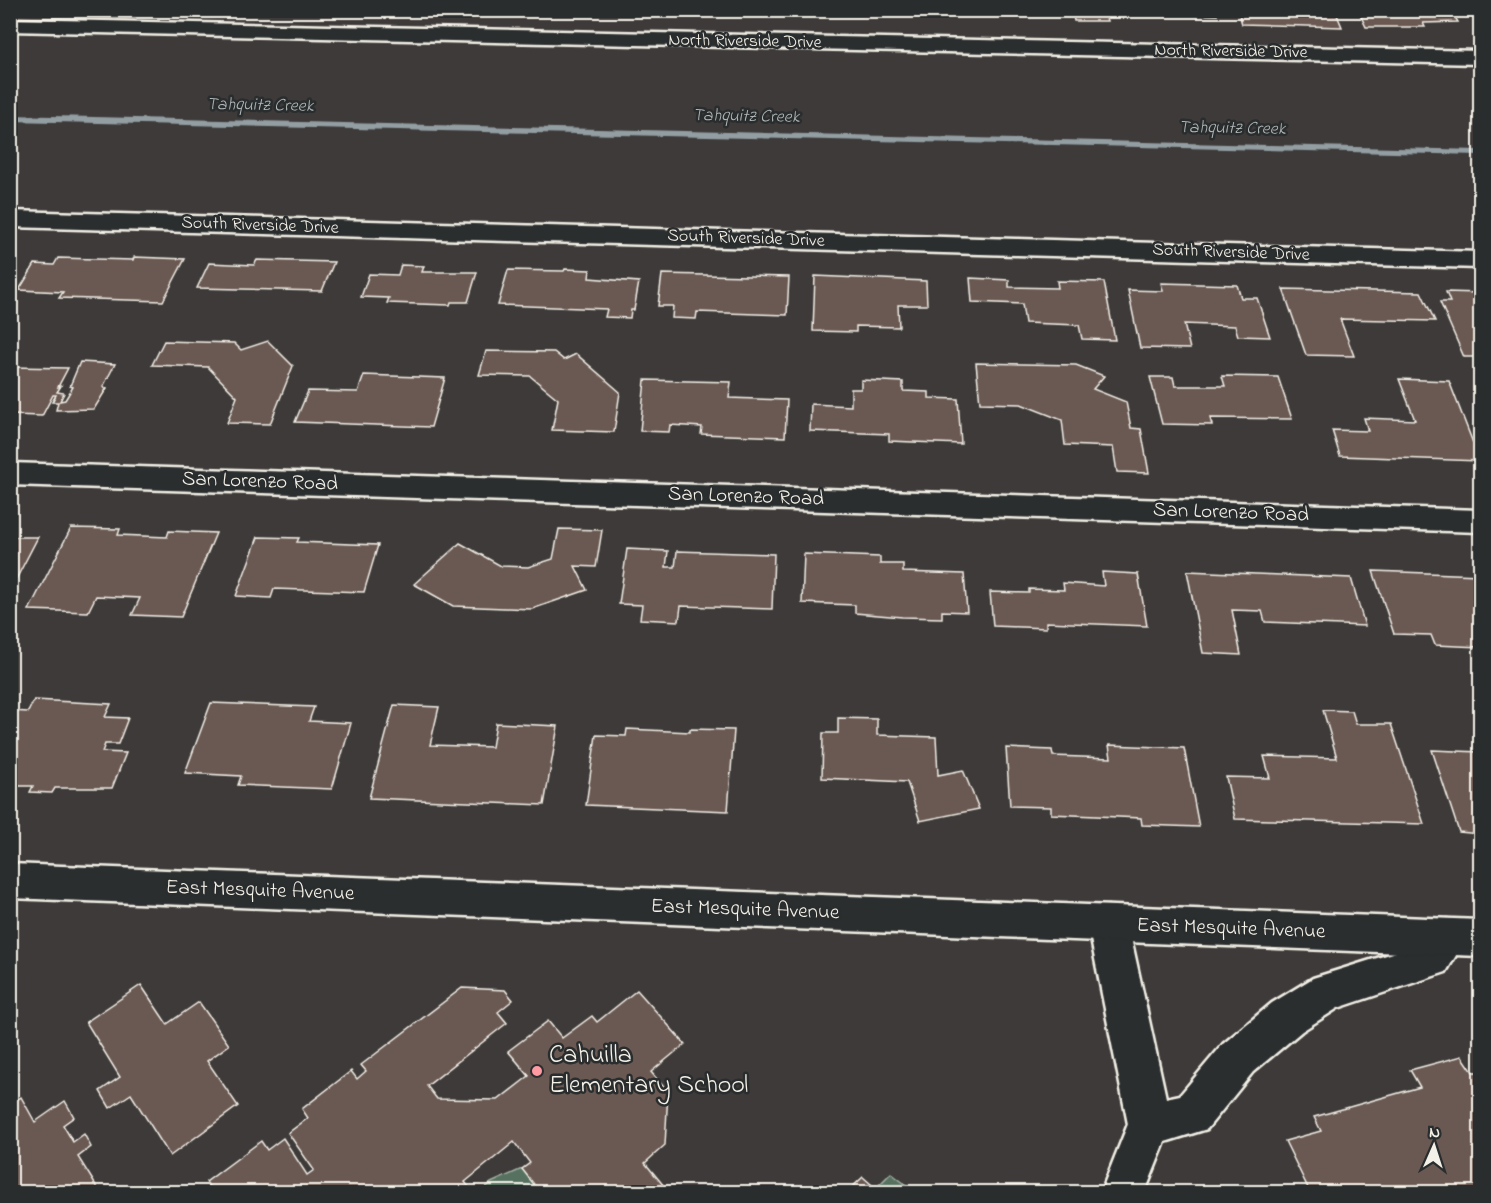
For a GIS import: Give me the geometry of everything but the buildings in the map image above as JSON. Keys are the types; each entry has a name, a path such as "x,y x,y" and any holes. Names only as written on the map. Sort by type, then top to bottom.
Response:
{"street":[{"path":"215,31 232,10"},
{"name":"North Riverside Drive","path":"10,25 1480,58"},
{"name":"South Riverside Drive","path":"10,219 1480,260"},
{"name":"San Lorenzo Road","path":"10,474 1480,521"},
{"name":"East Mesquite Avenue","path":"10,881 1464,938"},
{"path":"1108,924 1150,1124 1123,1192"},
{"path":"1150,1124 1192,1114 1238,1058 1287,1017 1327,992 1432,959 1464,938"}],"green space":[{"path":"522,1169 540,1192 480,1192 491,1183"},
{"path":"891,1173 915,1192 880,1192 876,1188"}],"waterway":[{"name":"Tahquitz Creek","path":"10,118 1480,153"}],"place":[{"name":"Cahuilla Elementary School","path":"537,1071"}]}
